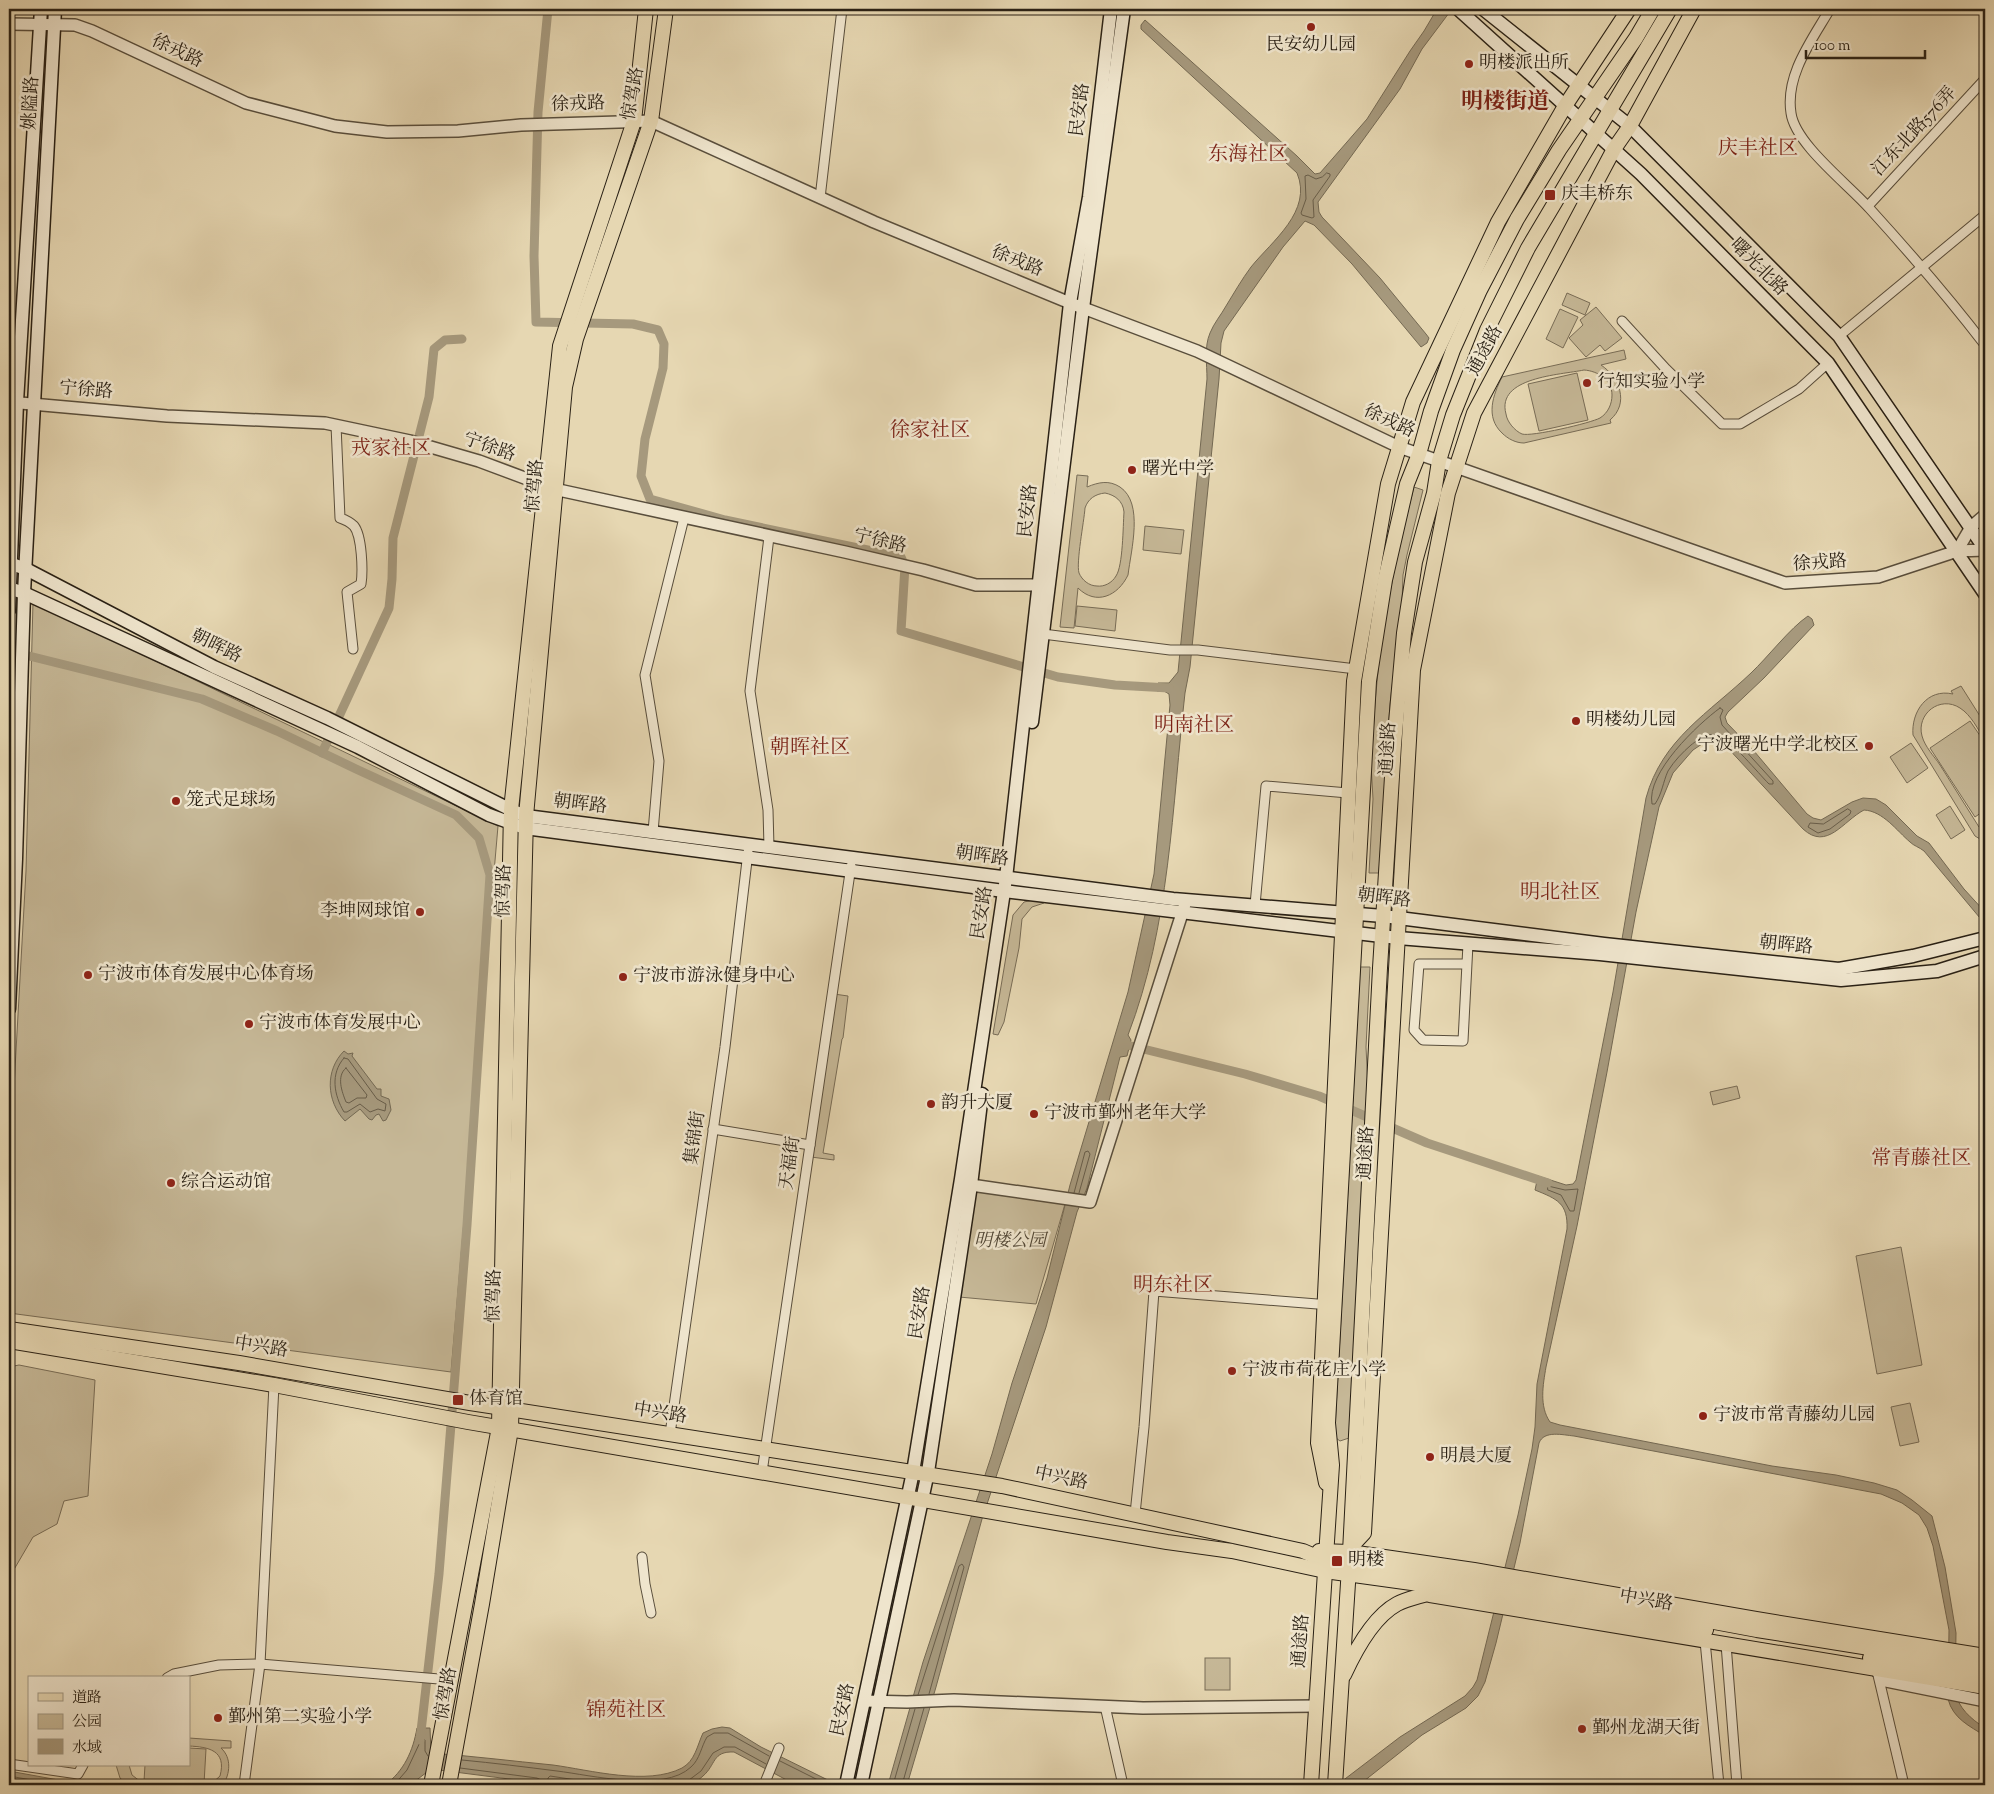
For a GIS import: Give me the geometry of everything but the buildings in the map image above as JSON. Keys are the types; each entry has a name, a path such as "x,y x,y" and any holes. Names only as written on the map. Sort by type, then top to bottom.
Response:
{"main road":[{"name":"姚隘路","path":"9,610 13,402 41,9"},
{"name":"姚隘路","path":"9,1009 16,859 24,594 55,9"},
{"name":"惊驾路","path":"505,1408 525,822 562,340 634,121 646,9"},
{"name":"惊驾路","path":"449,1783 482,1604 505,1428 511,816 550,488 565,387 576,339 651,121 666,9"},
{"name":"民安路","path":"861,1785 927,1475 971,1185 1036,653 1039,585 1070,303 1089,197 1111,9"},
{"name":"民安路","path":"1036,653 1043,634 1083,308 1124,9"},
{"name":"曙光北路","path":"1483,9 1630,126 1839,336 1985,549"},
{"name":"通途路","path":"1349,912 1348,793 1356,669 1388,484 1413,402 1498,222 1565,106 1630,9"},
{"path":"1642,41 1653,9"},
{"path":"1642,41 1670,9"},
{"name":"通途路","path":"1379,1142 1388,1107 1413,670 1448,493 1474,413 1614,149 1630,126 1694,9"},
{"name":"曙光北路","path":"1460,11 1614,149 1828,363 1985,594"},
{"name":"通途路","path":"1330,1305 1344,1138 1340,1083 1349,912 1369,682 1384,580 1408,484 1431,411 1453,350 1480,290 1517,219 1559,150 1594,98 1642,41"},
{"name":"通途路","path":"1335,1781 1379,1142 1375,1091 1382,936 1394,745 1404,633 1415,562 1434,493 1439,461 1454,415 1487,330 1528,248 1609,110 1642,41"},
{"name":"朝晖路","path":"10,563 214,667 326,718 341,733"},
{"name":"朝晖路","path":"9,589 24,594 321,730 341,733 525,822 748,851 769,847 852,858 1140,907 1176,908 1398,938 1468,944 1602,949"},
{"name":"朝晖路","path":"525,822 653,832 850,871 1140,894 1176,908"},
{"name":"民安路","path":"846,1784 913,1472 1008,885"},
{"name":"朝晖路","path":"1176,908 1186,900 1349,912 1602,949 1839,969 1913,956 1985,938"},
{"name":"朝晖路","path":"1652,954 1842,980 1937,971 1985,956"},
{"name":"通途路","path":"1311,1785 1332,1465 1328,1423 1332,1120 1340,1083"},
{"name":"中兴路","path":"9,1329 239,1363 470,1403 1002,1486 1303,1551 1326,1565 1349,1564 1469,1586 1534,1595"},
{"name":"中兴路","path":"9,1341 274,1384 434,1416 1167,1542 1232,1551 1301,1566 1349,1564 1469,1586 1766,1632 1945,1670 1985,1676"},
{"name":"惊驾路","path":"431,1781 439,1743 448,1680 505,1428"},
{"name":"中兴路","path":"1349,1564 1427,1594 1469,1586"},
{"path":"1341,1683 1349,1664 1375,1621 1398,1603 1427,1594"},
{"path":"1534,1595 1705,1641 1876,1670 1945,1670 1961,1673 1985,1688"},
{"path":"1961,1673 1985,1656"},
{"name":"中兴路","path":"1961,1673 1985,1665"}],"street":[{"path":"820,198 842,9"},
{"path":"1830,9 1802,55 1792,83 1790,113 1806,144 1868,206 1923,268 1985,345"},
{"name":"徐戎路","path":"9,24 75,25 92,31 246,103 335,126 387,132 458,131 521,125 651,121 874,222 1070,303 1197,351 1399,447 1785,583 1878,577 1957,552 1985,549"},
{"name":"江东北路576弄","path":"1868,206 1985,79"},
{"path":"1839,336 1985,215"},
{"path":"1622,321 1666,369 1722,424 1740,424 1799,389 1828,363"},
{"name":"宁徐路","path":"13,402 167,416 325,423 410,441 479,461 550,488 923,570 976,585 1039,585"},
{"path":"336,425 340,518 348,521 355,527 358,534 363,572 361,584 347,592 352,649"},
{"path":"1957,552 1971,527 1985,515"},
{"path":"653,832 660,761 645,675 684,518"},
{"path":"768,537 750,691 768,810 769,847"},
{"path":"1043,634 1170,650 1198,650 1356,669"},
{"path":"1255,905 1266,786 1348,793"},
{"name":"集锦街","path":"670,1434 713,1129 748,851"},
{"name":"天福街","path":"762,1472 852,858"},
{"path":"971,1185 1090,1202 1144,1032 1176,908"},
{"path":"1467,964 1419,964 1414,1030 1423,1040 1462,1041 1467,964 1468,944"},
{"path":"713,1129 810,1144"},
{"path":"1135,1514 1144,1427 1154,1291 1330,1305"},
{"path":"244,1785 260,1664 274,1384"},
{"path":"642,1557 651,1614"},
{"path":"1705,1641 1719,1785"},
{"path":"1726,1644 1738,1785"},
{"path":"170,1676 219,1665 260,1664 448,1680"},
{"path":"1876,1670 1904,1785"},
{"path":"1961,1673 1985,1701"},
{"path":"864,1701 907,1702 935,1700 1212,1708 1316,1706"},
{"path":"1106,1706 1123,1785"},
{"path":"766,1780 779,1748"},
{"path":"9,1764 78,1774 82,1766"}],"green space":[{"path":"1567,293 1590,303 1585,315 1562,305"},
{"path":"1596,307 1622,338 1605,351 1600,345 1586,357 1569,338 1583,325 1580,320"},
{"path":"1560,309 1578,317 1563,348 1546,339"},
{"path":"1624,350 1626,359 1601,365 1613,376 1620,391 1620,406 1610,420 1611,423 1524,443 1507,437 1497,427 1494,420 1492,406 1502,377","holes":["1584,370 1599,374 1610,385 1612,398 1610,405 1605,414 1600,418 1561,429 1528,434 1519,433 1510,423 1506,414 1505,402 1511,392 1520,385 1546,376"]},
{"path":"1577,373 1588,420 1539,431 1528,384"},
{"path":"1077,475 1088,476 1087,487 1104,482 1112,483 1120,487 1127,494 1132,504 1134,528 1128,575 1113,593 1106,596 1092,597 1078,588 1074,628 1060,627","holes":["1098,494 1109,494 1120,502 1124,512 1120,564 1116,576 1110,583 1094,586 1082,578 1078,568 1085,508 1088,502"]},
{"path":"1414,487 1423,490 1403,575 1402,603 1390,704 1379,873 1369,873 1373,799 1371,764 1380,651 1399,546"},
{"path":"1145,526 1184,530 1181,554 1143,550"},
{"name":"宁波市体育发展中心","path":"33,602 498,826 451,1372 9,1313 9,1177 26,871"},
{"path":"1077,606 1117,610 1115,631 1075,626"},
{"path":"1961,686 1985,724 1985,741 1968,714 1960,708 1945,704 1938,705 1926,714 1921,728 1922,736 1927,748 1940,765 1979,827 1985,832 1985,842 1975,836 1913,735 1915,718 1922,704 1928,698 1936,695 1944,693 1953,694 1951,691"},
{"path":"1970,721 1985,743 1985,810 1975,817 1930,748"},
{"path":"1911,743 1928,768 1907,783 1890,757"},
{"path":"1950,806 1965,830 1951,839 1936,815"},
{"path":"1042,898 1044,903 1032,907 1022,919 1019,948 1004,1022 998,1035 993,1034 1013,915 1024,902"},
{"path":"1360,967 1370,967 1366,1047 1368,1088 1349,1438 1340,1441 1336,1438 1335,1429"},
{"path":"834,994 848,996 843,1038 823,1153 834,1155 834,1160 811,1157"},
{"path":"1737,1086 1740,1098 1713,1105 1710,1092"},
{"name":"明楼公园","path":"975,1190 1065,1204 1036,1304 959,1297"},
{"path":"1901,1247 1922,1365 1877,1374 1856,1256"},
{"path":"19,1365 95,1380 88,1496 64,1501 57,1524 33,1537 9,1578 9,1367"},
{"path":"1910,1403 1919,1442 1900,1446 1891,1407"},
{"path":"1205,1658 1230,1658 1230,1690 1205,1690"},
{"path":"190,1738 231,1741 231,1748 221,1748 227,1756 229,1766 223,1785 210,1785 220,1776 221,1760 214,1752 203,1747 190,1746"},
{"path":"190,1748 206,1749 204,1784 144,1781 145,1766 190,1766"},
{"path":"116,1766 129,1766 132,1775 141,1782 190,1785 128,1785 120,1778"}],"water":[{"path":"1437,9 1452,9 1422,49 1400,89 1318,202 1319,212 1322,217 1380,278 1429,338 1427,343 1421,347 1352,264 1314,225 1305,221 1283,247 1224,331 1221,343 1190,667 1185,693 1167,866 1153,952 1142,994 1128,1035 1131,1040 1127,1056 1120,1057 1087,1188 1077,1212 1046,1327 982,1519 907,1785 888,1785 923,1662 992,1454 1012,1383 1047,1278 1070,1185 1128,992 1154,874 1170,705 1169,694 1164,691 1157,691 1158,683 1169,683 1178,672 1207,379 1206,350 1208,338 1213,326 1244,276 1288,225 1300,200 1297,173 1141,29 1141,25 1145,20 1315,174 1320,173 1367,119"},
{"path":"1808,616 1812,619 1814,625 1764,678 1728,712 1725,717 1727,723 1754,751 1807,814 1813,818 1821,820 1852,802 1863,798 1876,799 1886,805 1917,836 1929,843 1964,889 1985,912 1985,924 1924,851 1877,814 1864,810 1827,836 1812,835 1803,829 1725,745 1717,740 1708,740 1693,750 1673,773 1659,807 1636,912 1577,1226 1546,1367 1543,1388 1544,1409 1550,1422 1560,1425 1772,1466 1836,1475 1874,1483 1897,1490 1912,1500 1932,1516 1945,1567 1956,1633 1955,1691 1959,1703 1966,1713 1985,1728 1985,1736 1958,1717 1950,1706 1948,1699 1949,1630 1933,1546 1927,1528 1919,1515 1902,1503 1881,1494 1574,1436 1554,1434 1545,1436 1539,1443 1520,1543 1496,1643 1485,1682 1478,1696 1466,1708 1422,1735 1359,1785 1337,1785 1400,1737 1465,1696 1477,1680 1518,1515 1532,1449 1537,1384 1567,1229 1566,1213 1560,1203 1535,1190 1538,1176 1566,1185 1573,1184 1576,1180 1613,992 1646,798 1653,777 1675,743 1689,728 1751,673"},
{"path":"344,1051 348,1054 353,1053 352,1056 377,1089 381,1089 381,1096 389,1099 391,1110 386,1120 383,1121 379,1114 372,1120 369,1119 360,1109 345,1121 339,1113 331,1095 330,1086 333,1067"},
{"path":"722,1727 730,1728 761,1747 838,1785 796,1785 734,1752 727,1752 718,1756 703,1776 689,1785 556,1785 431,1769 410,1785 385,1785 407,1760 417,1728 430,1728 431,1753 553,1765 618,1775 652,1776 682,1768 693,1757 703,1733"},
{"path":"9,1771 86,1785 9,1785"}],"waterway":[{"path":"548,9 538,112 534,256 536,322 633,324 658,330 664,344 663,368 645,439 641,476 650,499 725,520 901,557 905,566 901,631 1058,677 1115,685 1169,688"},
{"path":"322,753 389,608 393,538 429,397 434,349 445,340 462,339"},
{"path":"9,651 202,699 277,731 456,815 479,838 490,875 467,1225 439,1574 420,1740"},
{"path":"1119,1043 1245,1074 1319,1096 1427,1143 1548,1183"}],"place":[{"name":"民安幼儿园","path":"1311,27"},
{"name":"明楼派出所","path":"1469,64"},
{"name":"庆丰桥东","path":"1550,195"},
{"name":"行知实验小学","path":"1587,383"},
{"name":"曙光中学","path":"1132,470"},
{"name":"明楼幼儿园","path":"1576,721"},
{"name":"宁波曙光中学北校区","path":"1869,746"},
{"name":"笼式足球场","path":"176,801"},
{"name":"李坤网球馆","path":"420,912"},
{"name":"宁波市体育发展中心体育场","path":"88,975"},
{"name":"宁波市游泳健身中心","path":"623,977"},
{"name":"宁波市体育发展中心","path":"249,1024"},
{"name":"韵升大厦","path":"931,1104"},
{"name":"宁波市鄞州老年大学","path":"1034,1114"},
{"name":"综合运动馆","path":"171,1183"},
{"name":"宁波市荷花庄小学","path":"1232,1371"},
{"name":"体育馆","path":"458,1400"},
{"name":"宁波市常青藤幼儿园","path":"1703,1416"},
{"name":"明晨大厦","path":"1430,1457"},
{"name":"明楼","path":"1337,1561"},
{"name":"鄞州第二实验小学","path":"218,1718"},
{"name":"鄞州龙湖天街","path":"1582,1729"}],"district":[{"name":"明楼街道","path":"1505,103"},
{"name":"庆丰社区","path":"1758,149"},
{"name":"东海社区","path":"1248,155"},
{"name":"徐家社区","path":"930,431"},
{"name":"戎家社区","path":"391,449"},
{"name":"明南社区","path":"1194,726"},
{"name":"朝晖社区","path":"810,748"},
{"name":"明北社区","path":"1560,893"},
{"name":"常青藤社区","path":"1921,1159"},
{"name":"明东社区","path":"1173,1286"},
{"name":"锦苑社区","path":"626,1711"}]}
